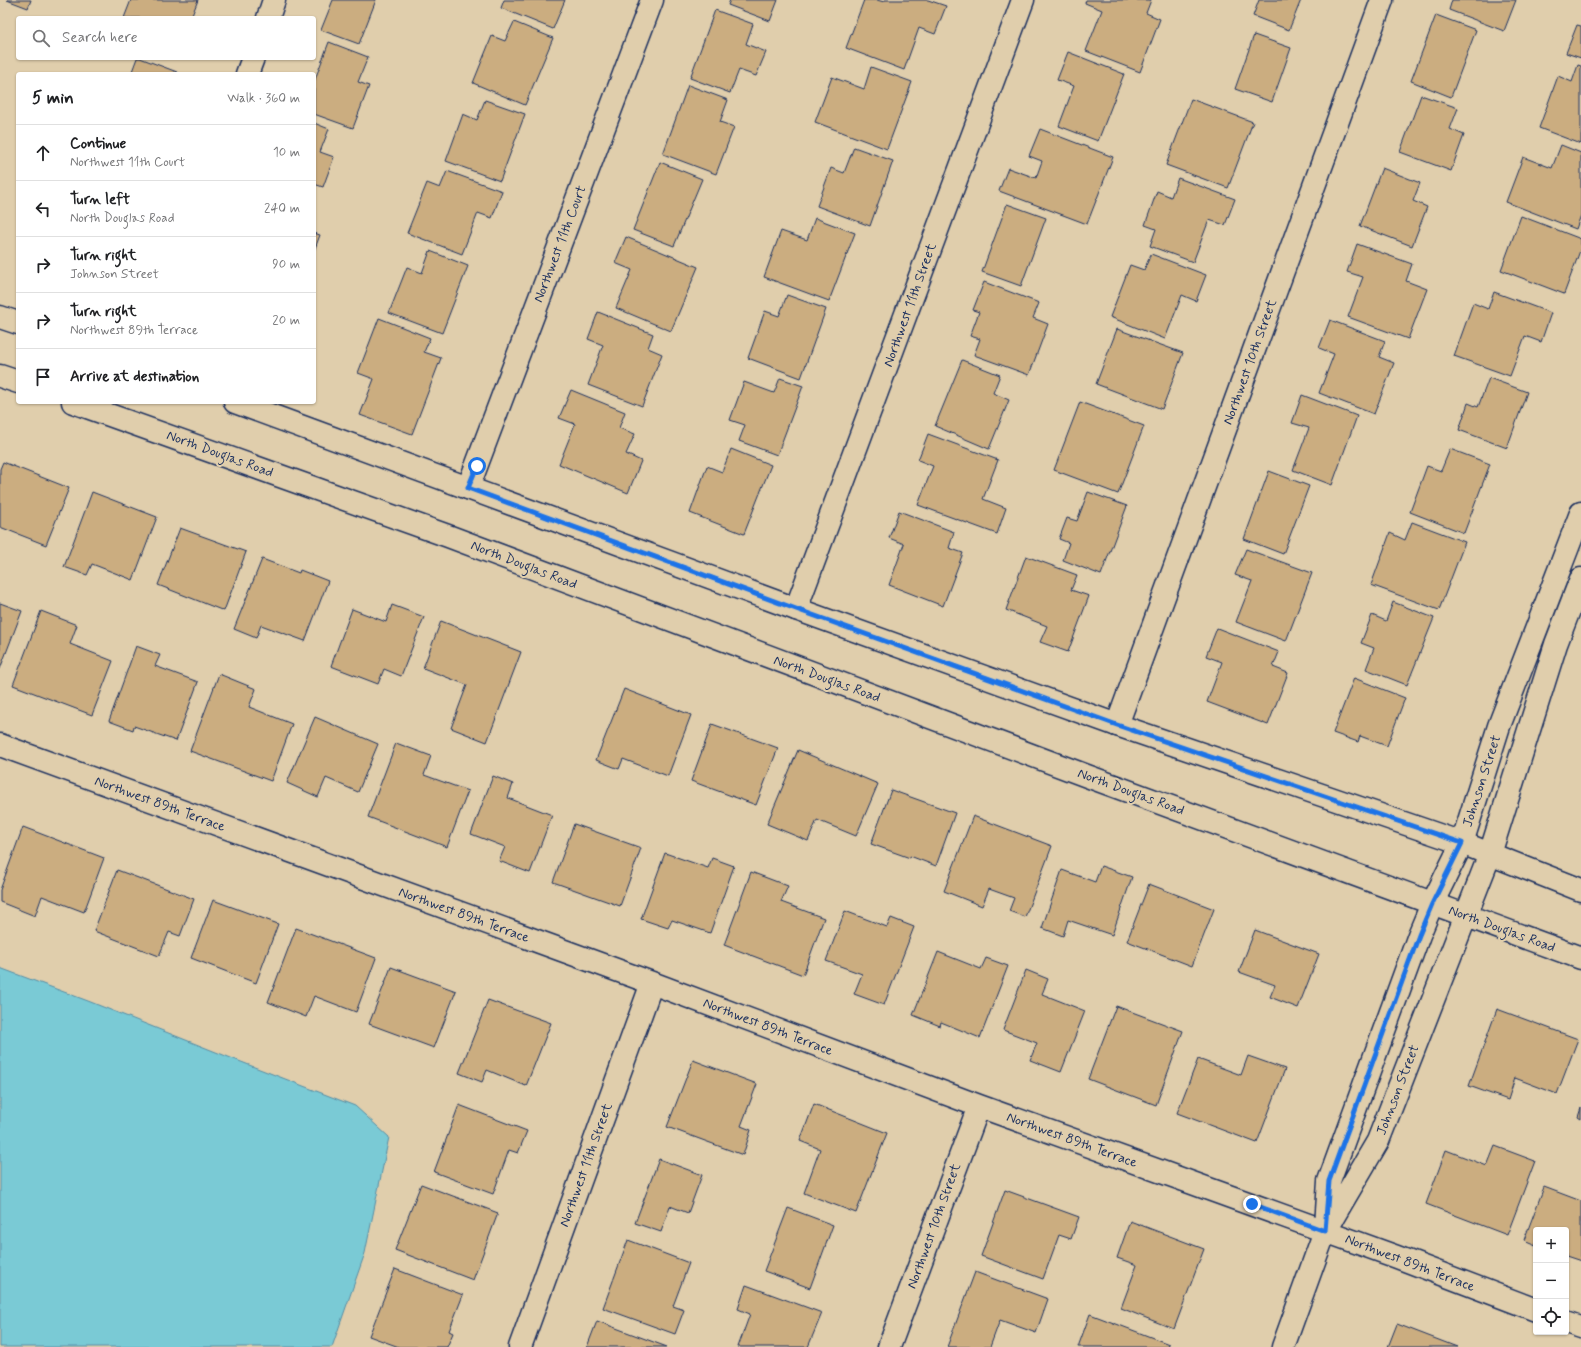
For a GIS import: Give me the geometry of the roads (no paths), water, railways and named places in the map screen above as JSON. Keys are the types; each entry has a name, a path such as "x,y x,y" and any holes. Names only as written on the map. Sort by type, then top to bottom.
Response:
{"street":[{"path":"269,16 274,0"},
{"name":"Northwest 11th Court","path":"468,488 652,0"},
{"name":"Northwest 11th Street","path":"796,609 1023,0"},
{"name":"Northwest 10th Street","path":"1117,725 1382,0"},
{"path":"248,72 252,60"},
{"path":"0,317 16,322"},
{"path":"0,376 16,381"},
{"name":"North Douglas Road","path":"79,404 448,536 674,622 1581,958"},
{"path":"240,404 796,609 1117,725 1462,843 1581,890"},
{"name":"Johnson Street","path":"1325,1231 1329,1181 1416,942 1432,904 1462,843 1500,726 1581,513"},
{"name":"Johnson Street","path":"1283,1347 1325,1231 1378,1141 1466,916 1490,854 1556,644 1581,580"},
{"name":"Northwest 89th Terrace","path":"0,745 652,983 978,1106 1325,1231 1533,1309"},
{"name":"Northwest 11th Street","path":"520,1347 652,983"},
{"name":"Northwest 10th Street","path":"889,1347 978,1106"},
{"path":"1569,1323 1581,1327"}],"water":[{"path":"0,968 355,1106 389,1137 365,1253 332,1347 0,1347"}]}
